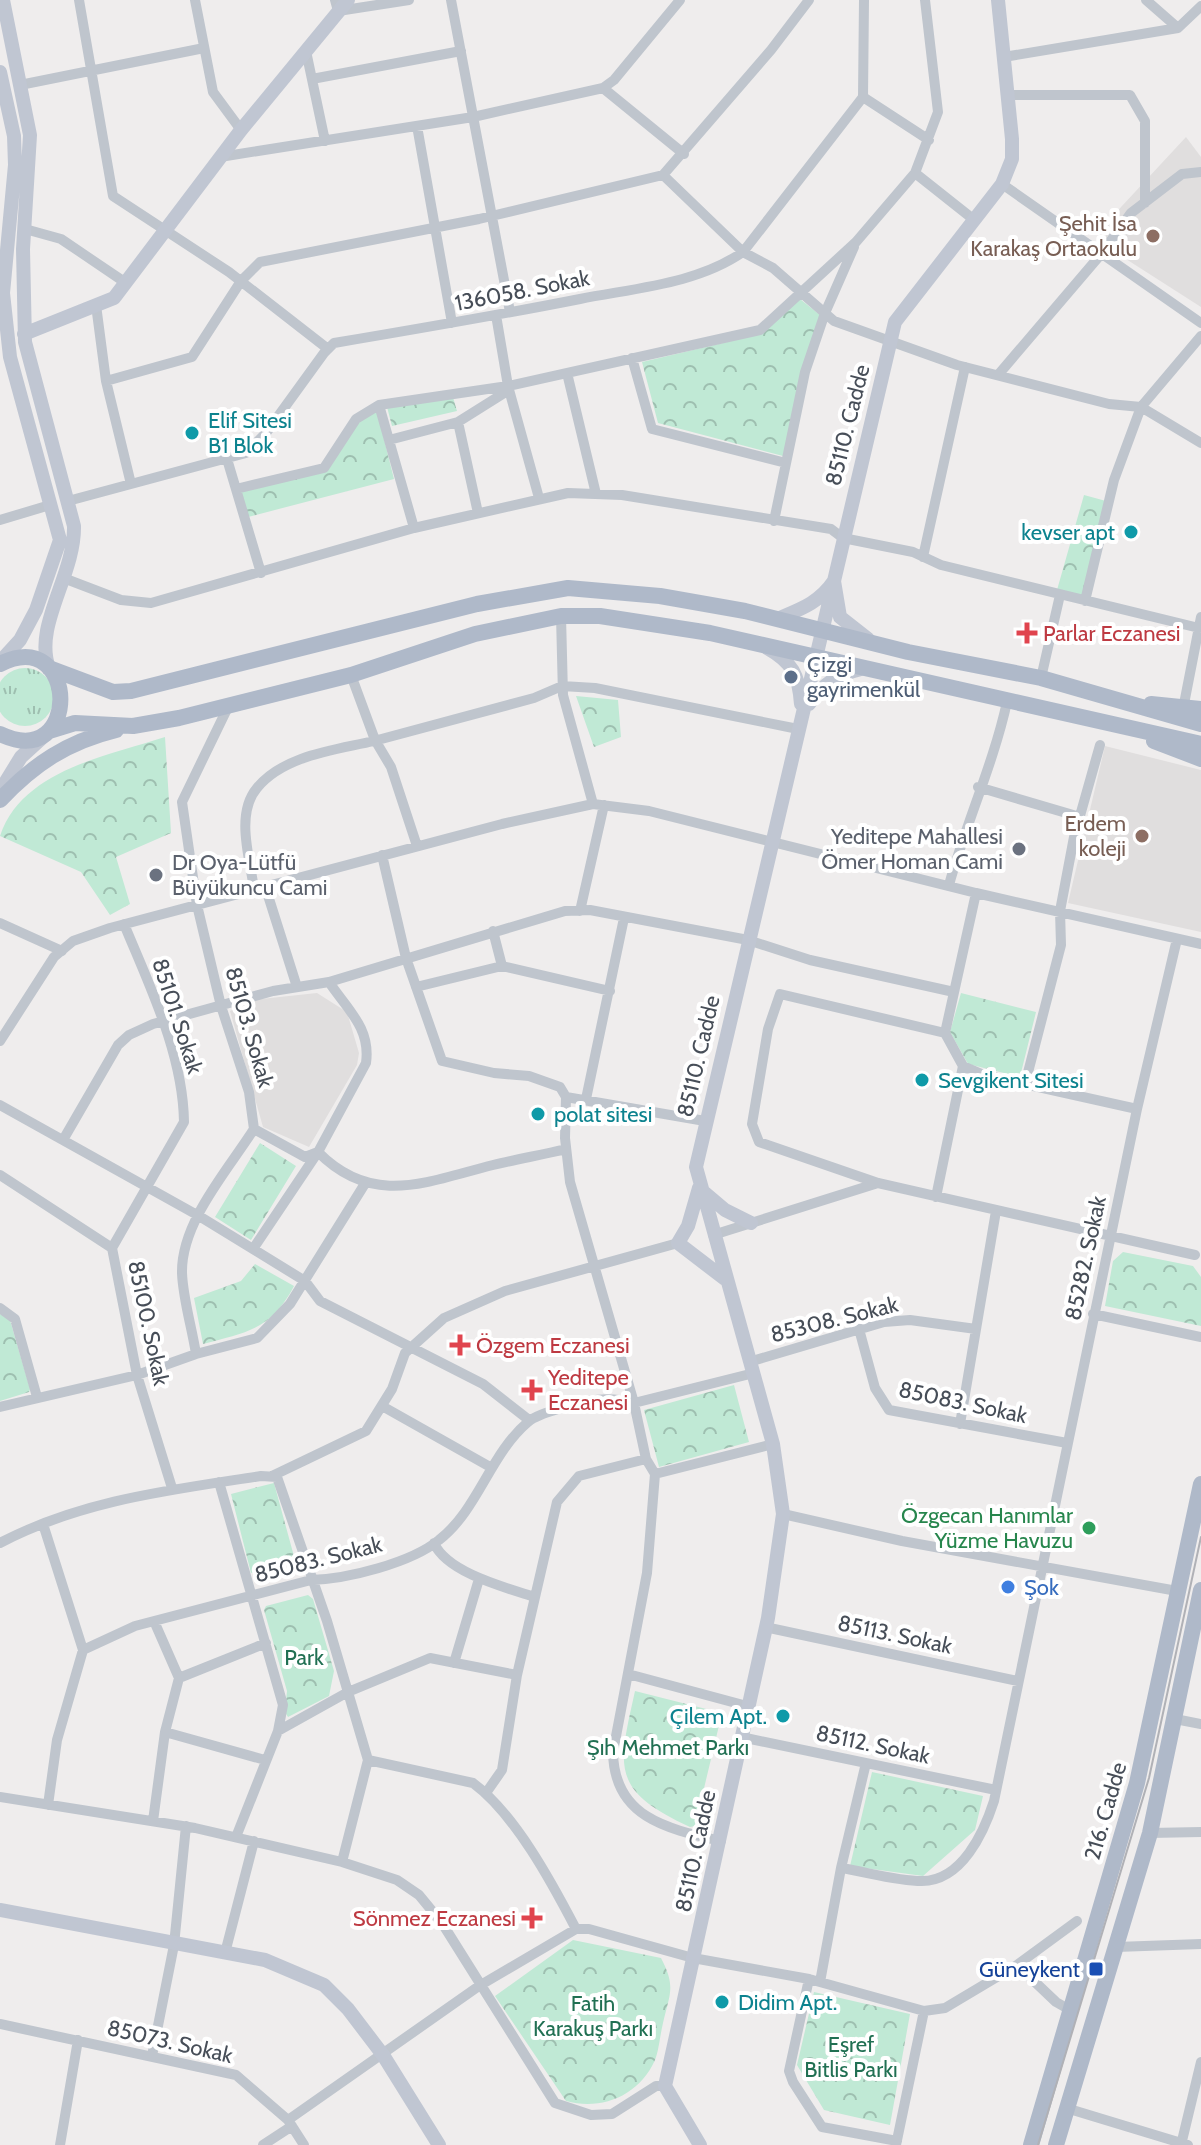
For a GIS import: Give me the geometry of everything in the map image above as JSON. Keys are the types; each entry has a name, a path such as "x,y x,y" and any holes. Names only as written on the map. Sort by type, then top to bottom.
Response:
{"main road":[{"path":"0,663 24,658 113,692 131,691 477,604 568,588 660,596 777,619 879,645 1041,678 1201,724"},
{"path":"0,800 34,767 59,750 87,737 351,675 475,634 561,616 600,616 763,646 1201,744"},
{"path":"49,668 63,693 58,720 49,731"},
{"path":"1138,704 1184,704 1201,709"},
{"path":"0,734 26,741 75,723 133,726"},
{"path":"1131,730 1201,759"},
{"name":"216. Cadde","path":"1031,2145 1137,1783 1201,1484"},
{"name":"216. Cadde","path":"1056,2145 1150,1833 1201,1590"}],"street":[{"path":"3,0 30,135 24,334 68,501 74,545 66,579 44,635 49,668"},
{"path":"68,501 227,459 256,445 328,349 241,281 113,196 79,0"},
{"path":"195,0 213,92 241,130"},
{"path":"24,334 114,298 340,4 409,0"},
{"path":"451,0 510,312"},
{"path":"220,157 473,117 603,88 614,80 680,0"},
{"path":"106,381 192,357 241,281 260,262 490,217 663,175 684,154 809,0"},
{"path":"864,0 863,97 929,140"},
{"path":"236,489 324,468 356,419 379,405 508,388 760,330 856,242 915,173 938,112 925,0"},
{"name":"85110. Cadde","path":"665,2086 721,1841 765,1627 783,1514 773,1444 699,1187 696,1167 895,322 1002,184 1012,159 998,0"},
{"path":"1146,0 1178,28"},
{"path":"1004,57 1178,28 1201,6"},
{"path":"20,85 94,73 204,48"},
{"path":"306,51 325,141"},
{"path":"312,79 461,51"},
{"path":"0,72 14,151 3,293 10,357 60,540 59,552 20,640 0,663"},
{"path":"603,88 684,154"},
{"path":"1007,95 1130,95 1145,121 1145,203"},
{"name":"136058. Sokak","path":"328,349 334,343 704,274 743,252 863,97"},
{"path":"417,126 452,323"},
{"path":"998,375 1102,253 1131,213 1182,174 1201,172"},
{"path":"915,173 973,219"},
{"path":"663,175 743,252 773,268 834,321 965,367 1109,404 1141,407 1201,443"},
{"path":"1002,184 1201,323"},
{"path":"25,229 61,239 126,283"},
{"path":"774,521 805,372 825,313 856,242"},
{"path":"96,305 106,381 131,484"},
{"path":"496,315 508,388 539,498"},
{"path":"1085,601 1114,480 1141,407 1201,336"},
{"path":"632,358 652,429 786,463"},
{"path":"923,557 965,367"},
{"path":"567,373 596,494"},
{"path":"389,440 458,422 508,388"},
{"path":"379,405 414,528"},
{"path":"458,422 478,513"},
{"path":"227,459 261,573"},
{"path":"66,579 121,600 151,603 414,528 539,498 568,493 622,495 831,529 843,538 923,557 941,565 1085,601 1200,623 1184,704"},
{"path":"0,520 50,505"},
{"path":"777,619 824,596 834,581"},
{"path":"834,581 840,617 856,632 879,645"},
{"path":"1041,678 1060,595"},
{"path":"561,616 562,686 599,804 580,911"},
{"path":"763,646 792,666 800,682 802,713"},
{"path":"802,713 821,687 835,677 861,669"},
{"path":"351,675 375,740 391,767 417,846"},
{"path":"297,987 259,888 245,827 248,808 257,788 281,769 324,751 534,698 562,686 595,688 798,729"},
{"path":"949,885 978,787 995,752 1007,702"},
{"name":"85103. Sokak","path":"229,705 182,802 197,905 221,1006 249,1092 254,1129"},
{"path":"0,791 21,757 49,731"},
{"path":"1025,1084 1061,945 1060,911 1080,817 1100,745"},
{"path":"978,787 1080,817"},
{"path":"0,1041 62,951 73,941 124,924 382,855 599,804 649,811 976,893 1201,944"},
{"path":"382,855 406,958 442,1061 494,1073 529,1076 560,1087 566,1097 566,1149 570,1182 634,1403 646,1459 655,1474 647,1573 613,1752 613,1769 622,1790 644,1817 670,1830 721,1841"},
{"path":"976,893 945,1033 963,1066 984,1075 1137,1109"},
{"path":"63,1140 118,1045 129,1035 163,1021 297,987 329,982 565,911 748,940 810,960 954,992"},
{"path":"586,1099 624,918"},
{"path":"0,923 62,951"},
{"name":"85101. Sokak","path":"112,1248 184,1122 184,1100 163,1021 124,924"},
{"path":"493,931 502,966"},
{"name":"85282. Sokak","path":"841,1868 925,1881 945,1873 976,1845 996,1790 1108,1237 1177,939"},
{"path":"416,987 502,966 610,991"},
{"path":"253,1249 318,1152 366,1063 368,1048 360,1023 329,982"},
{"path":"945,1033 780,994 775,1005 752,1124 759,1142 878,1183 1199,1256"},
{"path":"936,1197 963,1066"},
{"path":"566,1097 705,1121"},
{"path":"0,1105 253,1249 305,1281 320,1301 412,1345 483,1384 529,1420 578,1402 618,1398 634,1403 752,1367"},
{"path":"196,1354 182,1273 186,1245 199,1216 254,1129 305,1157 318,1152"},
{"path":"318,1152 330,1164 366,1182 422,1186 491,1165 566,1149"},
{"name":"85100. Sokak","path":"0,1175 112,1248 137,1375 172,1488"},
{"path":"0,1407 137,1375 196,1354 257,1338 290,1304 366,1182"},
{"path":"713,1235 878,1183"},
{"path":"0,1541 78,1510 172,1488 272,1476 366,1431 412,1345 444,1318 505,1291 595,1269 678,1243 688,1226 699,1187 725,1210 751,1223"},
{"path":"960,1424 996,1211"},
{"path":"678,1243 725,1279"},
{"path":"0,1308 15,1319 37,1397"},
{"path":"1093,1314 1201,1337"},
{"name":"85308. Sokak","path":"752,1367 859,1329 910,1320 976,1329"},
{"name":"85083. Sokak","path":"859,1329 875,1388 889,1410 1067,1443"},
{"path":"382,1406 492,1468"},
{"name":"85083. Sokak","path":"83,1650 123,1631 154,1621 311,1580 339,1579 434,1543 454,1525 529,1420"},
{"path":"655,1474 773,1444"},
{"path":"486,1793 502,1770 517,1675 557,1502 579,1476 646,1459"},
{"path":"272,1476 277,1477 368,1760 342,1862"},
{"path":"219,1482 283,1705 278,1731 236,1837"},
{"path":"783,1514 902,1541 1177,1591"},
{"path":"43,1524 83,1650 57,1740 48,1805"},
{"path":"434,1543 438,1553 479,1579 535,1597"},
{"path":"454,1663 479,1579"},
{"path":"153,1821 165,1732 179,1678 154,1621"},
{"name":"85113. Sokak","path":"765,1627 1018,1681"},
{"path":"179,1678 266,1643"},
{"path":"278,1731 348,1692 430,1658 517,1675"},
{"path":"628,1674 747,1706"},
{"path":"1175,1719 1201,1724"},
{"path":"165,1732 265,1760"},
{"name":"85112. Sokak","path":"741,1737 996,1790"},
{"path":"368,1760 473,1783 486,1793 521,1837 576,1929"},
{"path":"866,1763 789,2071 822,2127 897,2143 924,2011"},
{"path":"0,1797 186,1826 342,1862 397,1880 419,1895 442,1923 555,2103 591,2115 612,2114 656,2086 665,2086 700,2145"},
{"path":"152,2056 174,1945 186,1826"},
{"path":"1150,1833 1201,1832"},
{"path":"225,1953 254,1841"},
{"path":"0,1910 265,1960 324,1985 348,2009 383,2055 439,2145"},
{"path":"263,2145 479,1986 576,1929 589,1929 693,1958 814,1980 924,2011 945,2008 1017,1965 1077,1921"},
{"path":"1116,1947 1201,1944"},
{"path":"1017,1965 1056,2002 1070,2010"},
{"name":"85073. Sokak","path":"0,2024 236,2075 290,2123 304,2145"},
{"path":"60,2145 78,2040"},
{"path":"1066,2108 1183,2144 1201,2062"}],"shaded area":[{"name":"Şehit İsa Karakaş Ortaokulu","path":"1186,137 1201,157 1201,307 1115,252 1103,253 1109,220"},
{"name":"Erdem koleji","path":"1105,746 1201,770 1201,932 1068,903"},
{"path":"317,993 347,1012 359,1053 357,1065 309,1147 263,1127 230,1011 252,1000"}],"green space":[{"path":"800,299 820,315 783,456 658,423 642,362 761,334"},
{"path":"452,394 457,411 392,426 387,407"},
{"path":"377,411 394,479 248,517 240,492 328,469 358,423"},
{"path":"1084,495 1106,501 1082,596 1057,590"},
{"path":"25,668 46,676 54,697 46,718 25,726 4,718 -4,697 4,676"},
{"path":"576,696 618,700 621,737 594,747"},
{"path":"165,737 171,833 116,857 130,904 110,915 81,872 0,836 11,814 27,795 47,781 93,759"},
{"path":"961,993 1036,1012 1020,1077 968,1064 950,1032"},
{"path":"260,1143 296,1166 251,1240 215,1217"},
{"path":"1123,1252 1193,1266 1201,1277 1201,1326 1105,1306 1113,1261"},
{"path":"255,1264 294,1286 285,1301 267,1321 256,1327 203,1344 194,1298 241,1281"},
{"path":"0,1314 10,1320 30,1389 29,1392 0,1401"},
{"path":"734,1385 749,1442 659,1467 644,1410"},
{"path":"274,1483 295,1560 251,1573 231,1494"},
{"name":"Park","path":"308,1595 313,1599 334,1671 329,1696 288,1717 285,1712 287,1691 264,1610 266,1606"},
{"name":"Şıh Mehmet Parkı","path":"635,1691 722,1713 695,1826 690,1827 664,1814 645,1801 626,1774 625,1740"},
{"path":"872,1772 983,1796 975,1830 923,1876 850,1866"},
{"name":"Fatih Karakuş Parkı","path":"573,1940 661,1958 670,1983 658,2052 648,2073 629,2091 605,2102 579,2104 566,2101 495,1996"},
{"name":"Eşref Bitlis Parkı","path":"814,1992 910,2014 890,2125 824,2110 797,2065"}],"tram line":[{"path":"1038,2145 1149,1778 1201,1537"}],"place":[{"name":"Şehit İsa Karakaş Ortaokulu","path":"1153,236"},
{"name":"Elif Sitesi B1 Blok","path":"192,433"},
{"name":"kevser apt","path":"1131,532"},
{"name":"Parlar Eczanesi","path":"1027,633"},
{"name":"Çizgi gayrimenkül","path":"791,677"},
{"name":"Erdem koleji","path":"1142,836"},
{"name":"Yeditepe Mahallesi Ömer Homan Cami","path":"1019,849"},
{"name":"Dr Oya-Lütfü Büyükuncu Cami","path":"156,875"},
{"name":"Sevgikent Sitesi","path":"922,1080"},
{"name":"polat sitesi","path":"538,1114"},
{"name":"Özgem Eczanesi","path":"460,1345"},
{"name":"Yeditepe Eczanesi","path":"532,1390"},
{"name":"Özgecan Hanımlar Yüzme Havuzu","path":"1089,1528"},
{"name":"Şok","path":"1008,1587"},
{"name":"Çilem Apt.","path":"783,1716"},
{"name":"Sönmez Eczanesi","path":"532,1918"},
{"name":"Güneykent","path":"1096,1969"},
{"name":"Didim Apt.","path":"722,2002"}]}
